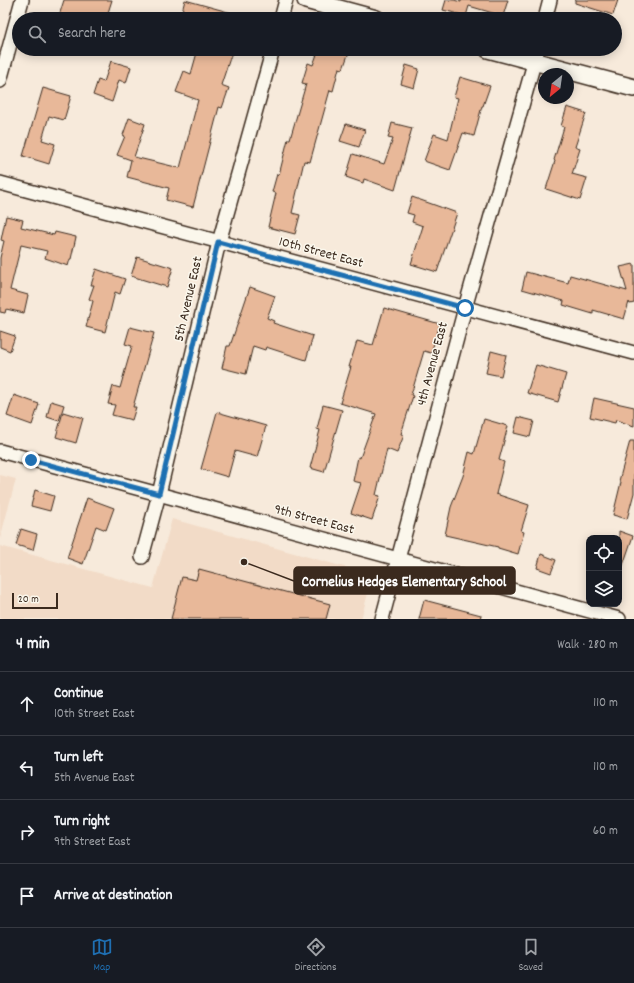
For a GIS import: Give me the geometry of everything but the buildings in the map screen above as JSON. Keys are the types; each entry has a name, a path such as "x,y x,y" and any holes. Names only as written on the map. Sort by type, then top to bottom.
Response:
{"street":[{"path":"19,12 22,0"},
{"path":"283,12 286,0"},
{"path":"306,0 350,12"},
{"path":"547,12 550,0"},
{"path":"0,81 12,37"},
{"name":"5th Avenue East","path":"142,557 159,494 218,242 271,56"},
{"name":"4th Avenue East","path":"382,619 465,308 536,56"},
{"path":"539,56 634,88"},
{"name":"10th Street East","path":"0,183 634,353"},
{"name":"9th Street East","path":"0,451 619,619"}],"shaded area":[{"path":"0,475 16,479 0,539"},
{"path":"172,519 373,575 361,619 0,619 0,546 153,588"}],"place":[{"name":"Cornelius Hedges Elementary School","path":"244,562"}],"route":[{"path":"31,460 159,494 218,242 465,308"}]}
